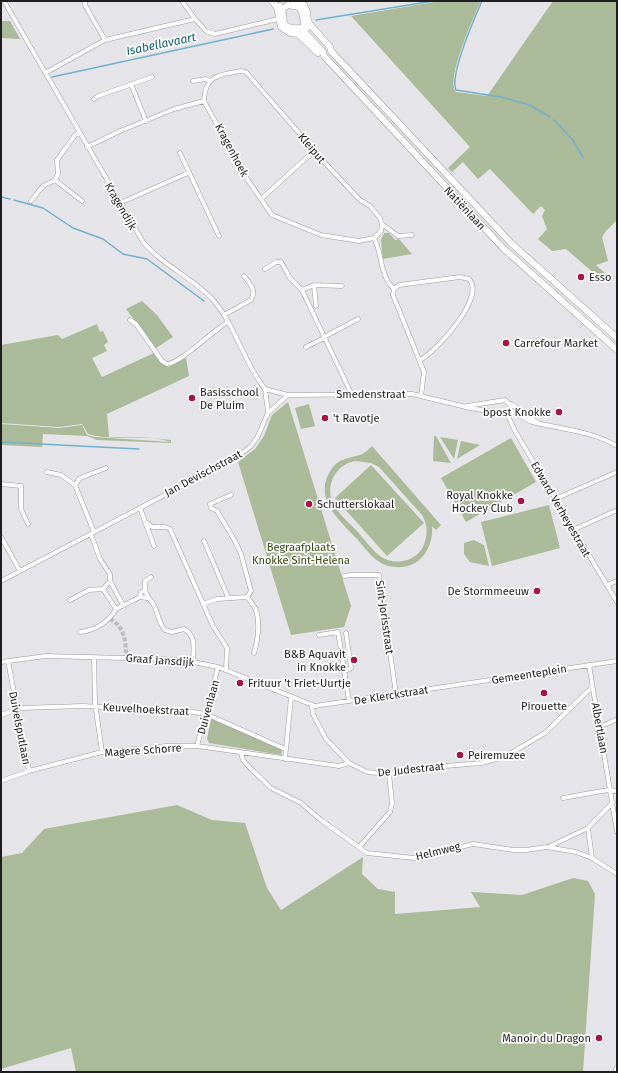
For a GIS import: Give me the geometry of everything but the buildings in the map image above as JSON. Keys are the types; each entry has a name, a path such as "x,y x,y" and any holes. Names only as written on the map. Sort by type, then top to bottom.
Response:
{"main road":[{"name":"Natiënlaan","path":"272,1 277,8 278,19 283,29 298,34 320,55 324,56"},
{"name":"Natiënlaan","path":"276,1 285,5 294,5 301,9 304,25 324,56 504,249 617,350"},
{"name":"Natiënlaan","path":"294,1 304,5 307,12 304,25"},
{"name":"Natiënlaan","path":"285,5 282,17 286,26 294,29 304,25"},
{"name":"Natiënlaan","path":"304,25 330,47 331,51 511,243 617,338"}],"street":[{"name":"Kragendijk","path":"4,1 139,236 149,249 208,295 224,315 266,389 268,413"},
{"path":"85,1 85,5 105,40"},
{"path":"182,1 206,31 215,34 278,19"},
{"path":"45,73 105,40 195,19"},
{"name":"Kleiput","path":"192,81 206,79 209,81 217,76 241,71 246,72 314,151 360,200 370,206 380,218 382,224 398,236 412,235"},
{"path":"94,99 98,96 152,77"},
{"path":"87,147 174,109 204,101 209,81"},
{"path":"132,84 146,121"},
{"name":"Kragenhoek","path":"204,101 245,176 274,217 313,232 359,241 374,238"},
{"path":"31,201 43,186 55,180 58,174 57,160 74,135 79,133"},
{"path":"261,199 314,151"},
{"path":"180,153 188,174 219,236"},
{"path":"120,203 188,174"},
{"path":"55,180 82,201"},
{"path":"382,224 381,231 374,238 385,275 389,284 394,289"},
{"path":"265,269 276,262 281,262 290,278 302,290 351,393"},
{"path":"224,315 251,300 253,288 244,276"},
{"path":"394,289 399,286 460,277 469,279 473,285 473,292 464,314 428,354 420,360"},
{"path":"302,290 314,285 342,286"},
{"path":"314,285 316,306"},
{"path":"394,289 393,295 425,375 421,396"},
{"path":"306,347 358,319"},
{"path":"130,320 136,324 162,361 167,364 180,359 212,332 228,322"},
{"name":"Smedenstraat","path":"266,389 275,393 288,395 351,393 421,396 466,406 500,411"},
{"name":"Jan Devischstraat","path":"1,581 237,457 251,446 257,438 268,413 288,395"},
{"path":"538,422 505,400 500,402 498,406 500,411 518,413 529,421 598,437 617,446"},
{"name":"Smedenstraat","path":"466,406 500,402"},
{"path":"508,412 511,404"},
{"name":"Edward Verheyestraat","path":"508,412 555,499 617,602"},
{"path":"75,485 80,478 106,468"},
{"path":"47,472 61,475 75,485 100,559 110,574 110,581 123,605"},
{"path":"555,499 617,472"},
{"path":"1,484 21,486 21,509 28,524"},
{"path":"231,495 210,504 211,508 217,511 241,554 251,590 247,596"},
{"path":"140,508 154,546"},
{"path":"573,530 617,510"},
{"path":"146,522 152,527 165,527 170,529 213,626 227,648 226,670"},
{"path":"1,537 20,571"},
{"path":"204,542 228,597"},
{"name":"Sint-Jorisstraat","path":"344,576 378,575 396,694"},
{"path":"151,577 145,581 147,598 154,606 161,625 165,630 172,632 184,629 192,635 194,642 193,662"},
{"path":"70,600 90,590 103,589 110,581"},
{"path":"607,585 617,581"},
{"path":"103,589 116,609"},
{"path":"140,597 142,592 145,590"},
{"path":"203,604 217,598 247,596"},
{"path":"247,596 255,607 257,614 257,641 254,653"},
{"path":"80,632 87,631 107,622 116,609 123,605 140,597 147,598"},
{"path":"319,635 338,632 349,701"},
{"path":"345,671 351,668 346,633"},
{"name":"Graaf Jansdijk","path":"1,662 35,656 164,659 193,662 218,667 312,706"},
{"path":"94,657 95,707 102,752"},
{"name":"Duivelsputlaan","path":"8,661 16,710 29,771"},
{"name":"Gemeenteplein","path":"470,683 617,661"},
{"path":"589,665 592,687"},
{"name":"Duivenlaan","path":"197,746 218,667"},
{"name":"De Klerckstraat","path":"312,706 470,683"},
{"name":"Albertlaan","path":"592,687 617,832"},
{"name":"De Judestraat","path":"312,706 313,714 326,739 349,763 367,772 389,774 433,767 482,763 506,756 545,733 592,687"},
{"path":"285,759 291,698"},
{"name":"Keuvelhoekstraat","path":"1,715 20,708 95,707 193,712 206,714 285,749"},
{"path":"600,727 617,719"},
{"name":"Magere Schorre","path":"1,781 29,771 102,752 137,748 197,746 339,766 349,763"},
{"name":"Helmweg","path":"241,753 243,760 271,788 301,803 367,853 414,858 474,844 498,846 513,850 547,847 576,852 592,858 617,874"},
{"path":"359,847 390,812 392,803 389,774"},
{"path":"563,798 617,791"},
{"path":"547,847 588,828 612,802"},
{"path":"588,828 592,858"},
{"path":"615,1072 617,1067"}],"green space":[{"path":"440,1 481,1 457,62 454,75 454,85 456,92 487,96 553,1 617,1 617,220 602,237 608,261 596,265 609,277 604,282 566,249 552,251 538,239 547,229 542,216 545,210 541,206 533,214 490,169 478,179 463,162 452,172 448,168 470,147 351,16"},
{"path":"1,21 10,21 20,39 1,38"},
{"path":"384,233 389,233 395,240 399,239 412,254 383,259 381,240"},
{"path":"142,301 157,315 173,337 156,348 126,309"},
{"path":"97,324 100,332 103,331 108,342 104,345 107,351 92,358 102,377 154,353 160,362 168,367 186,358 189,376 107,414 109,437 141,437 171,440 171,443 97,440 87,436 43,434 42,447 1,445 1,424 59,428 82,425 87,435 95,437 170,442 150,438 108,437 88,434 82,424 59,427 1,423 1,345 58,335 62,339"},
{"name":"Begraafplaats Knokke Sint-Helena","path":"288,402 351,606 344,627 291,635 238,462 255,449 264,436 272,415"},
{"path":"309,404 315,426 301,429 295,408"},
{"path":"434,436 436,436 451,463 433,461"},
{"path":"440,437 458,440 454,459"},
{"path":"511,438 536,482 466,522 441,478"},
{"path":"461,441 480,445 457,459"},
{"path":"372,446 441,525 436,530 432,526 431,537 426,552 420,560 409,566 390,566 375,559 336,517 327,501 325,484 328,475 334,466 341,460 362,454","holes":["355,461 371,463 379,467 424,519 427,531 425,543 419,552 410,559 398,562 380,556 341,515 332,502 330,487 336,473 347,463"]},
{"path":"371,465 424,523 387,556 335,498"},
{"path":"549,505 560,548 492,566 481,522"},
{"path":"474,540 484,545 489,566 470,562 464,554 464,543"},
{"path":"211,719 277,747 282,750 281,755 209,743 207,739"},
{"path":"177,805 212,820 245,823 267,888 281,910 363,857 362,874 378,889 395,892 395,914 480,907 471,892 522,895 573,878 588,881 595,894 583,1072 76,1072 71,1048 1,1069 1,857 22,853 44,829"}],"waterway":[{"name":"Isabellavaart","path":"316,20 433,1"},
{"path":"482,1 459,59 455,82 456,90 501,97 530,105 550,117"},
{"name":"Isabellavaart","path":"52,77 273,29"},
{"path":"554,120 572,139 583,157"},
{"path":"1,197 10,199"},
{"path":"14,200 43,208 73,228 103,239 123,254 147,259 204,301"},
{"path":"1,442 139,449"}],"tunnel":[{"path":"110,619 115,622 122,631 126,646 126,658"}],"place":[{"name":"Esso","path":"581,277"},
{"name":"Carrefour Market","path":"506,343"},
{"name":"Basisschool De Pluim","path":"192,398"},
{"name":"bpost Knokke","path":"559,412"},
{"name":"'t Ravotje","path":"325,418"},
{"name":"Royal Knokke Hockey Club","path":"521,501"},
{"name":"Schutterslokaal","path":"309,504"},
{"name":"De Stormmeeuw","path":"537,591"},
{"name":"B&B Aquavit in Knokke","path":"354,660"},
{"name":"Frituur 't Friet-Uurtje","path":"240,683"},
{"name":"Pirouette","path":"544,693"},
{"name":"Peiremuzee","path":"460,755"},
{"name":"Manoir du Dragon","path":"599,1038"}]}
